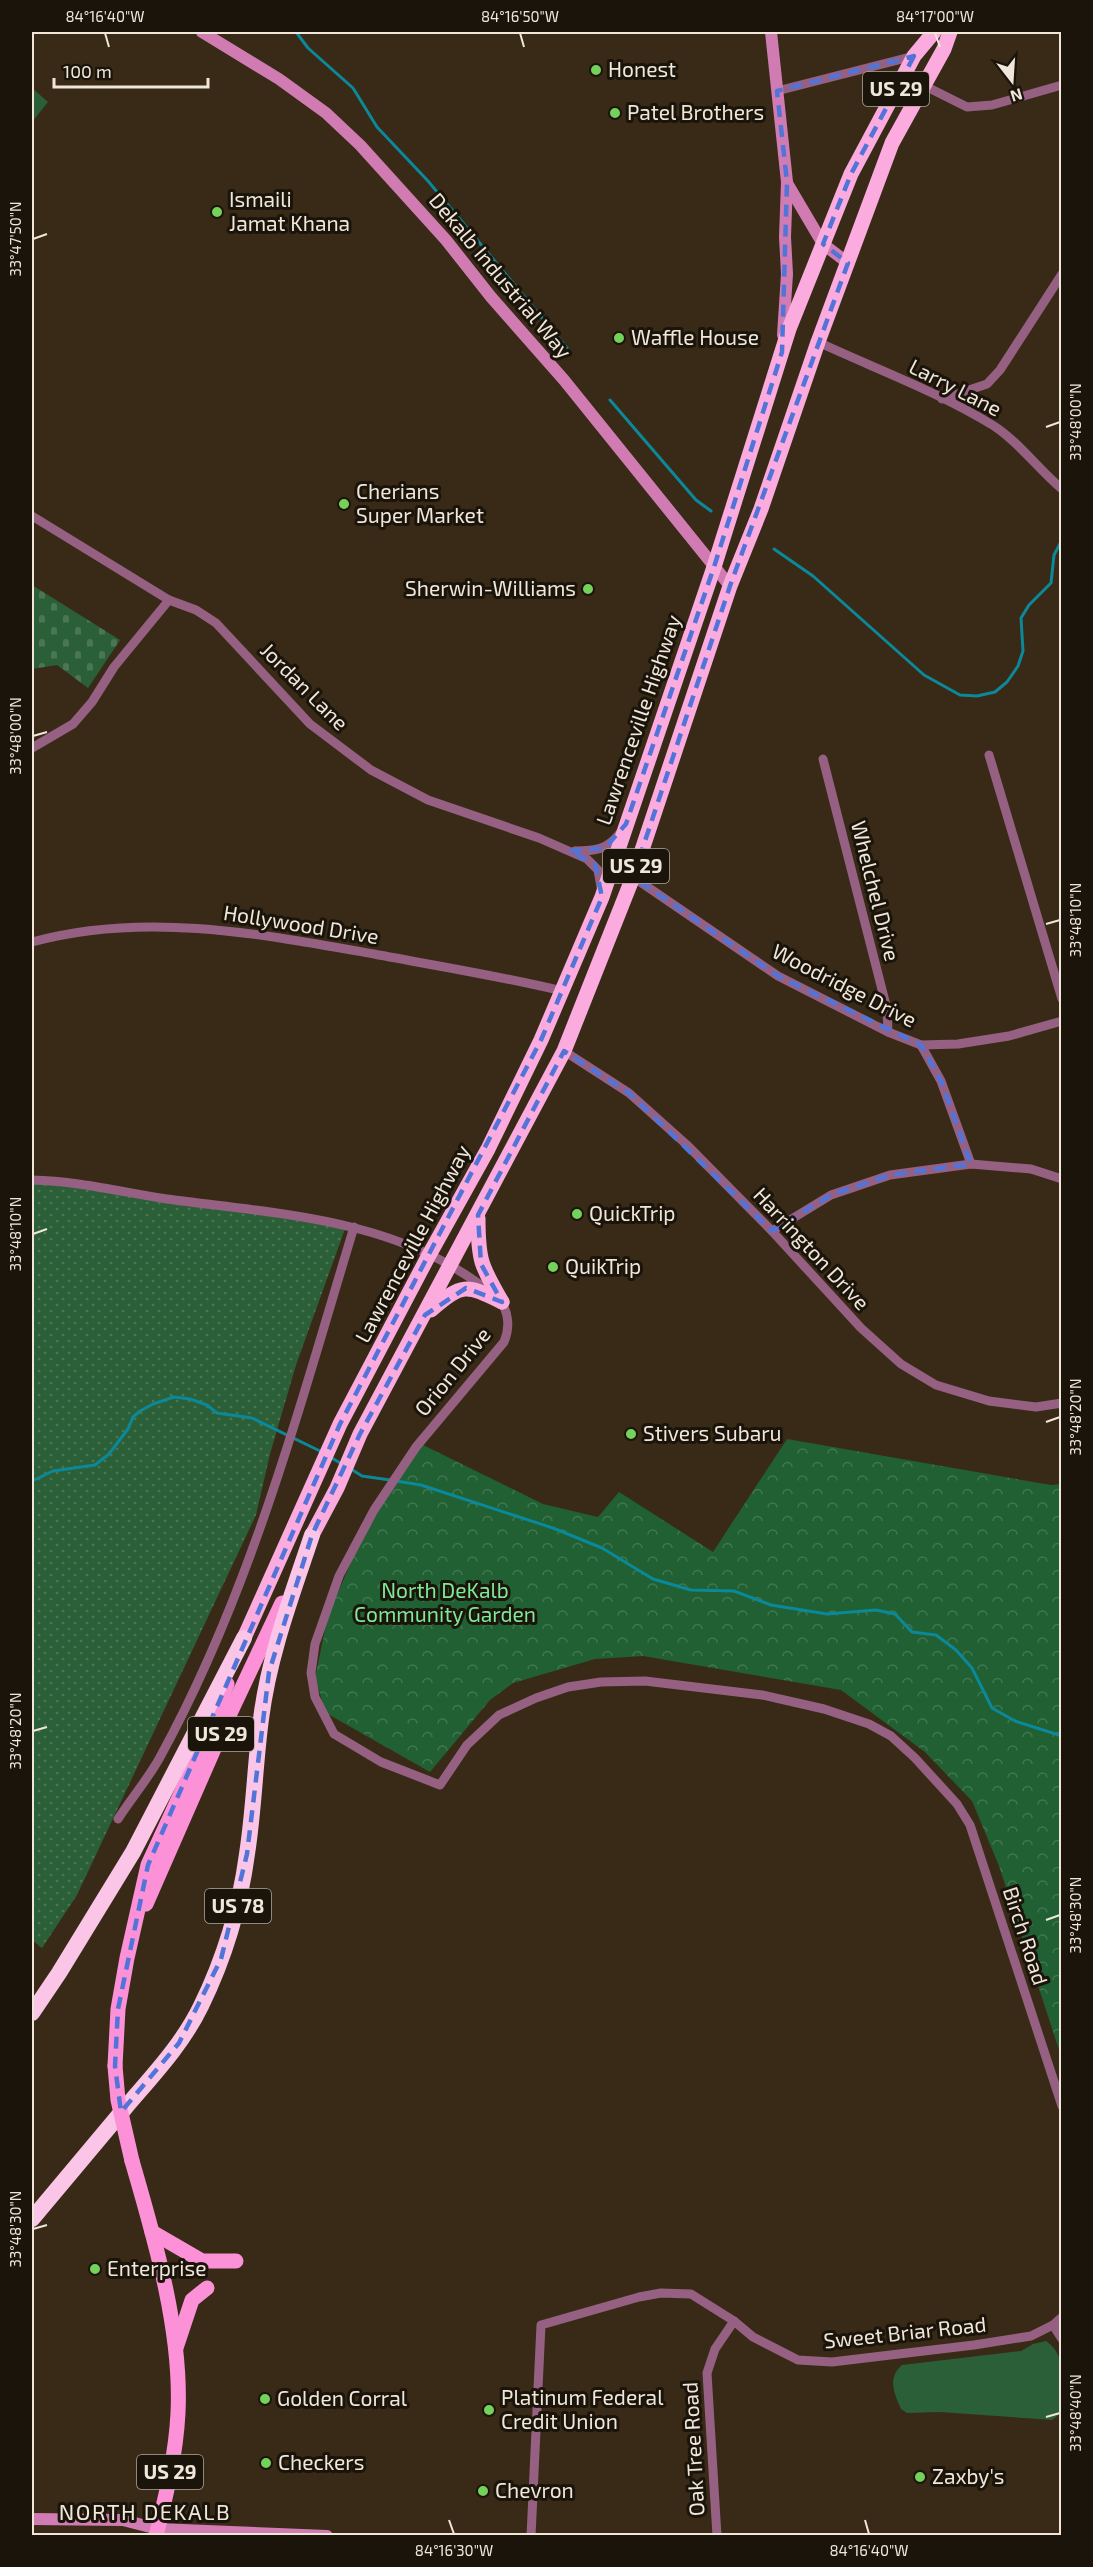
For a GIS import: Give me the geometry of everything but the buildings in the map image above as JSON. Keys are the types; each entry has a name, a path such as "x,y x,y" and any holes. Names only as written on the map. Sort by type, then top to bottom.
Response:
{"highway":[{"name":"US 29","path":"714,567 782,352 851,174 914,56 934,32"},
{"name":"US 29","path":"730,586 758,517 818,342 892,143 944,49 950,32"},
{"name":"Lawrenceville Highway","path":"244,1638 340,1424 488,1149 562,991 602,897 714,567"},
{"name":"Lawrenceville Highway","path":"312,1535 337,1488 360,1434 564,1052 633,877 730,586"},
{"path":"478,1215 478,1252 486,1275 502,1302"},
{"path":"424,1315 447,1296 466,1288 475,1289 502,1302"},
{"name":"US 78","path":"32,2219 155,2075 179,2043 201,2007 217,1969 237,1909 245,1865 261,1718 269,1672 312,1535"},
{"path":"32,2013 133,1852 244,1638"}],"main road":[{"name":"Dekalb Industrial Way","path":"202,32 279,79 326,113 360,145 446,240 491,297 564,380 730,586"},
{"path":"771,32 787,182 785,237 787,284 782,352"},
{"path":"787,182 823,244 848,263"},
{"name":"Lawrenceville Highway","path":"133,1934 224,1726 266,1642 312,1535"},
{"name":"Lawrenceville Highway","path":"157,2532 170,2477 178,2413 175,2350 152,2232 118,2100 116,2066 118,2009 148,1865 206,1739 244,1638"},
{"path":"152,2232 202,2261 236,2261"},
{"path":"175,2350 192,2300 207,2288"},
{"path":"32,2519 123,2520 157,2532"},
{"path":"141,2535 157,2532 327,2535"}],"street":[{"path":"777,91 914,56"},
{"path":"923,85 967,107 992,105 1062,85"},
{"path":"942,399 987,384 1009,356 1062,274"},
{"name":"Larry Lane","path":"818,342 942,399 1003,433 1019,445 1062,489"},
{"name":"Jordan Lane","path":"32,516 169,600 196,610 225,630 310,724 371,770 428,801 569,851 595,864 601,877 602,897"},
{"path":"32,748 73,724 92,702 114,667 169,600"},
{"path":"989,755 1062,999"},
{"name":"Whelchel Drive","path":"823,759 887,1009 888,1032"},
{"name":"Jordan Lane","path":"569,851 592,851 605,848 626,824"},
{"name":"Woodridge Drive","path":"633,877 778,976 888,1032 921,1045 958,1044 1009,1036 1062,1021"},
{"name":"Hollywood Drive","path":"32,942 102,930 215,928 280,936 562,991"},
{"path":"921,1045 941,1081 971,1164"},
{"name":"Harrington Drive","path":"564,1052 629,1093 687,1145 772,1231 861,1328 910,1369 936,1385 989,1401 1036,1407 1062,1403"},
{"path":"772,1231 831,1195 890,1175 971,1164 1030,1169 1062,1179"},
{"path":"32,1180 59,1181 354,1227 391,1237 451,1266 502,1302"},
{"path":"118,1819 158,1760 219,1637 280,1473 354,1227"},
{"name":"Orion Drive","path":"440,1785 381,1761 349,1745 334,1734 315,1697 311,1673 315,1644 339,1576 374,1510 416,1447 504,1342 508,1317 502,1302"},
{"name":"Birch Road","path":"440,1785 467,1745 499,1716 536,1698 568,1687 601,1682 645,1681 762,1695 824,1709 869,1724 891,1736 917,1760 957,1804 970,1825 1062,2106"},
{"path":"531,2535 541,2325 582,2312 661,2293 691,2295 734,2321"},
{"path":"1062,2317 1053,2325 1062,2338"},
{"name":"Sweet Briar Road","path":"734,2321 753,2337 798,2360 832,2362 1031,2336 1053,2325"},
{"name":"Oak Tree Road","path":"717,2535 707,2373 715,2349 734,2321"}],"highlighted area":[{"path":"914,56 851,174 823,244 848,263 730,586 633,877 778,976 921,1045 941,1081 971,1164 890,1175 831,1195 772,1231 629,1093 564,1051 478,1215 481,1264 502,1302 466,1288 425,1315 360,1434 312,1535 269,1672 247,1854 221,1959 179,2043 121,2112 115,2066 118,2009 148,1865 340,1424 541,1040 602,897 595,864 569,851 605,848 626,824 714,567 782,352 787,182 777,91"}],"green space":[{"path":"32,88 48,102 32,122"},
{"path":"32,585 120,640 88,688 57,665 32,669"},
{"path":"78,1181 345,1229 296,1365 270,1454 256,1515 77,1895 42,1948 32,1940 32,1184"},
{"name":"North DeKalb Community Garden","path":"787,1439 1051,1485 1061,1484 1061,2056 999,1866 972,1801 925,1752 841,1690 643,1656 595,1659 513,1683 490,1700 430,1772 326,1713 315,1678 328,1615 353,1558 391,1487 421,1444 543,1504 598,1517 619,1492 713,1552"},
{"path":"1046,2341 1058,2355 1063,2383 1061,2413 1052,2420 940,2412 907,2413 901,2409 894,2391 893,2380 902,2365 1021,2351 1033,2344"}],"waterway":[{"path":"296,32 308,48 353,88 377,127 428,181 567,348"},
{"path":"610,400 696,500 711,511"},
{"path":"774,549 813,576 924,675 960,695 977,696 995,692 1007,682 1018,666 1023,651 1021,618 1029,605 1051,583 1054,555 1062,540"},
{"path":"32,1481 53,1471 95,1465 109,1454 128,1429 133,1417 153,1404 174,1397 190,1399 207,1405 217,1413 252,1418 322,1452"},
{"path":"330,1457 342,1464"},
{"path":"351,1469 362,1476 390,1480"},
{"path":"396,1481 421,1485 553,1528 602,1548 653,1579 691,1590 734,1591 771,1605 827,1614 876,1610 895,1614 912,1632 936,1635 956,1650 972,1668 992,1708 1015,1721 1062,1736"}],"place":[{"name":"Honest","path":"596,70"},
{"name":"Patel Brothers","path":"615,113"},
{"name":"Ismaili Jamat Khana","path":"217,212"},
{"name":"Waffle House","path":"619,338"},
{"name":"Cherians Super Market","path":"344,504"},
{"name":"Sherwin-Williams","path":"588,589"},
{"name":"QuickTrip","path":"577,1214"},
{"name":"QuikTrip","path":"553,1267"},
{"name":"Stivers Subaru","path":"631,1434"},
{"name":"Enterprise","path":"95,2269"},
{"name":"Golden Corral","path":"265,2399"},
{"name":"Platinum Federal Credit Union","path":"489,2410"},
{"name":"Checkers","path":"266,2463"},
{"name":"Zaxby's","path":"920,2477"},
{"name":"Chevron","path":"483,2491"}],"district":[{"name":"NORTH DEKALB","path":"145,2512"}]}
